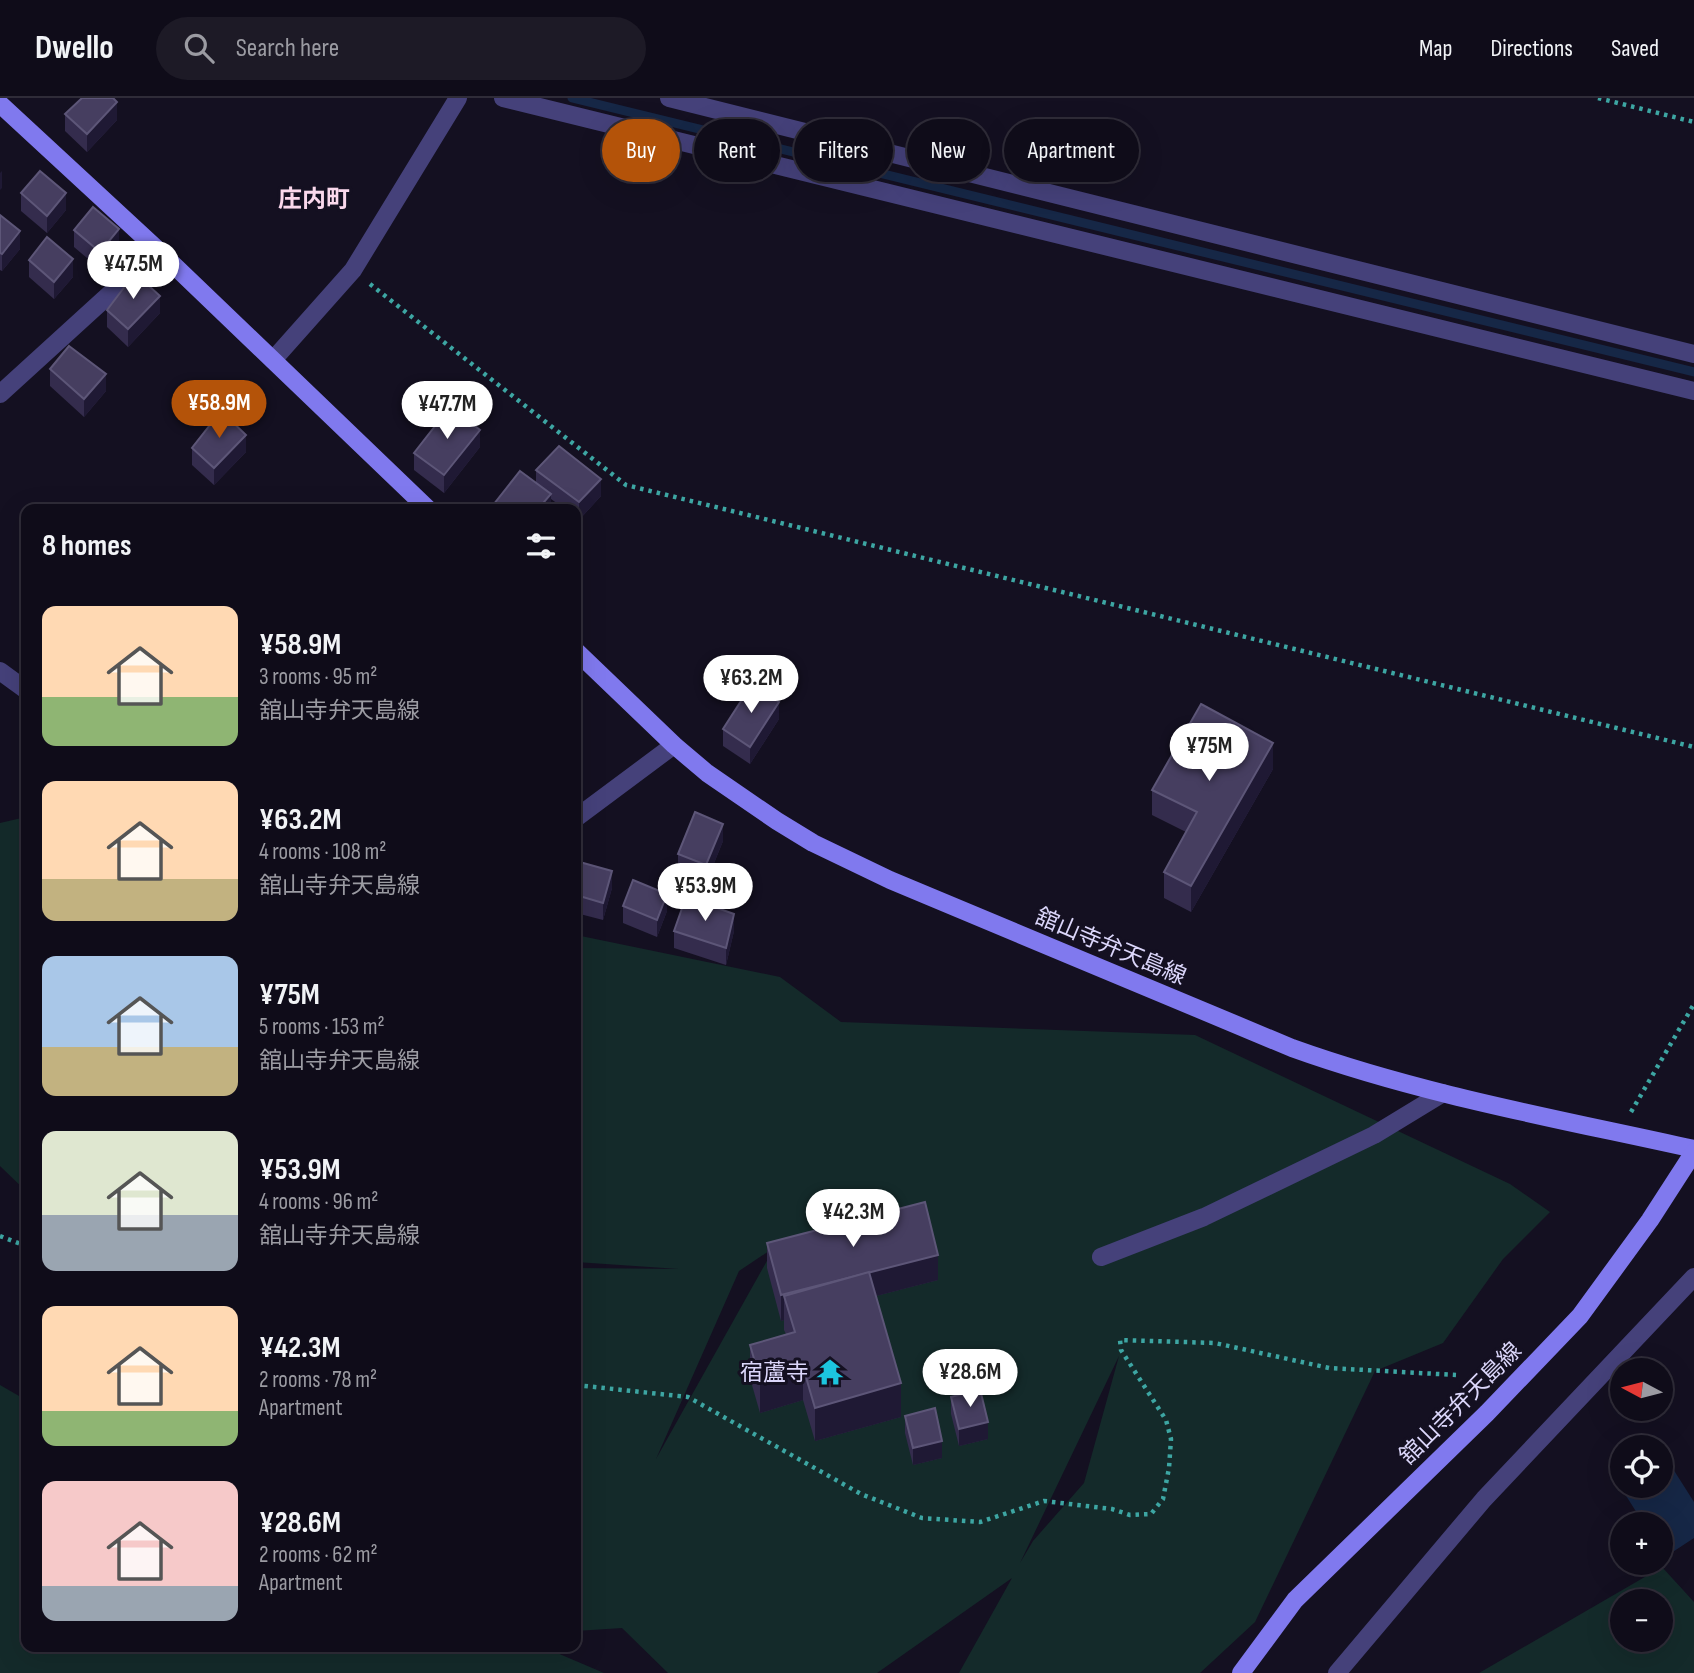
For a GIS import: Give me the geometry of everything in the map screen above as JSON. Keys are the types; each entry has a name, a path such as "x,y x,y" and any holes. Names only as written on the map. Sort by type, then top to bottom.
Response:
{"main road":[{"path":"0,104 158,250 423,504"},
{"name":"舘山寺弁天島線","path":"581,656 674,745 716,779 813,843 880,876 1292,1048 1367,1073 1443,1093 1694,1150 1679,1176 1580,1316 1487,1413 1295,1600 1241,1673"}],"street":[{"path":"273,360 353,270 458,98"},
{"path":"503,98 1694,391"},
{"path":"669,98 1694,354"},
{"path":"0,394 158,250"},
{"path":"0,671 21,686"},
{"path":"581,814 674,745"},
{"path":"1101,1257 1216,1211 1374,1135 1443,1093"},
{"path":"1338,1673 1484,1499 1694,1277"}],"path":[{"path":"1598,98 1694,122"},
{"path":"353,270 626,485 1694,747"},
{"path":"1619,1132 1694,1004"},
{"path":"0,1236 21,1244"},
{"path":"581,1386 688,1397 861,1494 922,1518 979,1522 1044,1501 1112,1509 1130,1515 1151,1514 1163,1499 1170,1468 1171,1439 1166,1420 1121,1350 1120,1340 1215,1343 1329,1368 1456,1375"}],"green space":[{"path":"21,818 21,1186 0,1166 0,823"},
{"path":"581,936 780,977 841,1022 1195,1035 1510,1184 1550,1212 1503,1259 1443,1343 1375,1371 1255,1622 1200,1673 959,1673 1012,1578 877,1673 668,1673 622,1628 581,1631 581,1268 679,1269 581,1262","holes":["773,1250 656,1459 739,1271","1119,1356 1084,1483 1033,1541 1020,1563"]},
{"path":"0,1385 21,1397 21,1652 555,1652 604,1673 0,1673"},
{"path":"1648,1575 1669,1575 1694,1602 1694,1673 1479,1673 1610,1597 1610,1652 1673,1652 1673,1589 1624,1589"}],"water":[{"path":"1673,1469 1694,1502 1694,1538 1673,1552 1673,1512 1636,1512 1627,1498 1673,1498"}],"building":[{"path":"82,98 113,98 117,102 87,134 65,114"},
{"path":"40,171 66,193 47,216 21,193"},
{"path":"93,207 119,229 100,252 74,230"},
{"path":"0,215 20,231 2,254 0,253"},
{"path":"47,237 73,259 54,282 29,260"},
{"path":"135,273 160,296 128,329 107,310"},
{"path":"69,346 106,374 84,399 50,369"},
{"path":"450,407 480,430 444,475 414,453"},
{"path":"221,411 246,435 214,468 192,448"},
{"path":"559,446 601,479 579,502 536,470"},
{"path":"520,471 551,494 542,504 494,504"},
{"path":"752,684 779,702 750,747 723,729"},
{"path":"1201,704 1273,743 1191,886 1164,872 1197,812 1152,790"},
{"path":"695,812 723,824 706,865 678,854"},
{"path":"581,862 612,871 603,903 581,896"},
{"path":"633,880 667,894 657,920 623,906"},
{"path":"686,897 734,914 726,948 674,931"},
{"path":"925,1202 938,1255 781,1295 767,1243"},
{"path":"869,1272 901,1383 815,1408 803,1367 760,1379 750,1345 795,1332 784,1296"},
{"path":"980,1389 988,1422 959,1429 951,1397"},
{"path":"935,1408 942,1441 913,1448 905,1416"}],"waterway":[{"path":"572,98 1694,372"}],"place":[{"name":"宿蘆寺","path":"830,1372"}],"district":[{"name":"庄内町","path":"314,199"}]}
